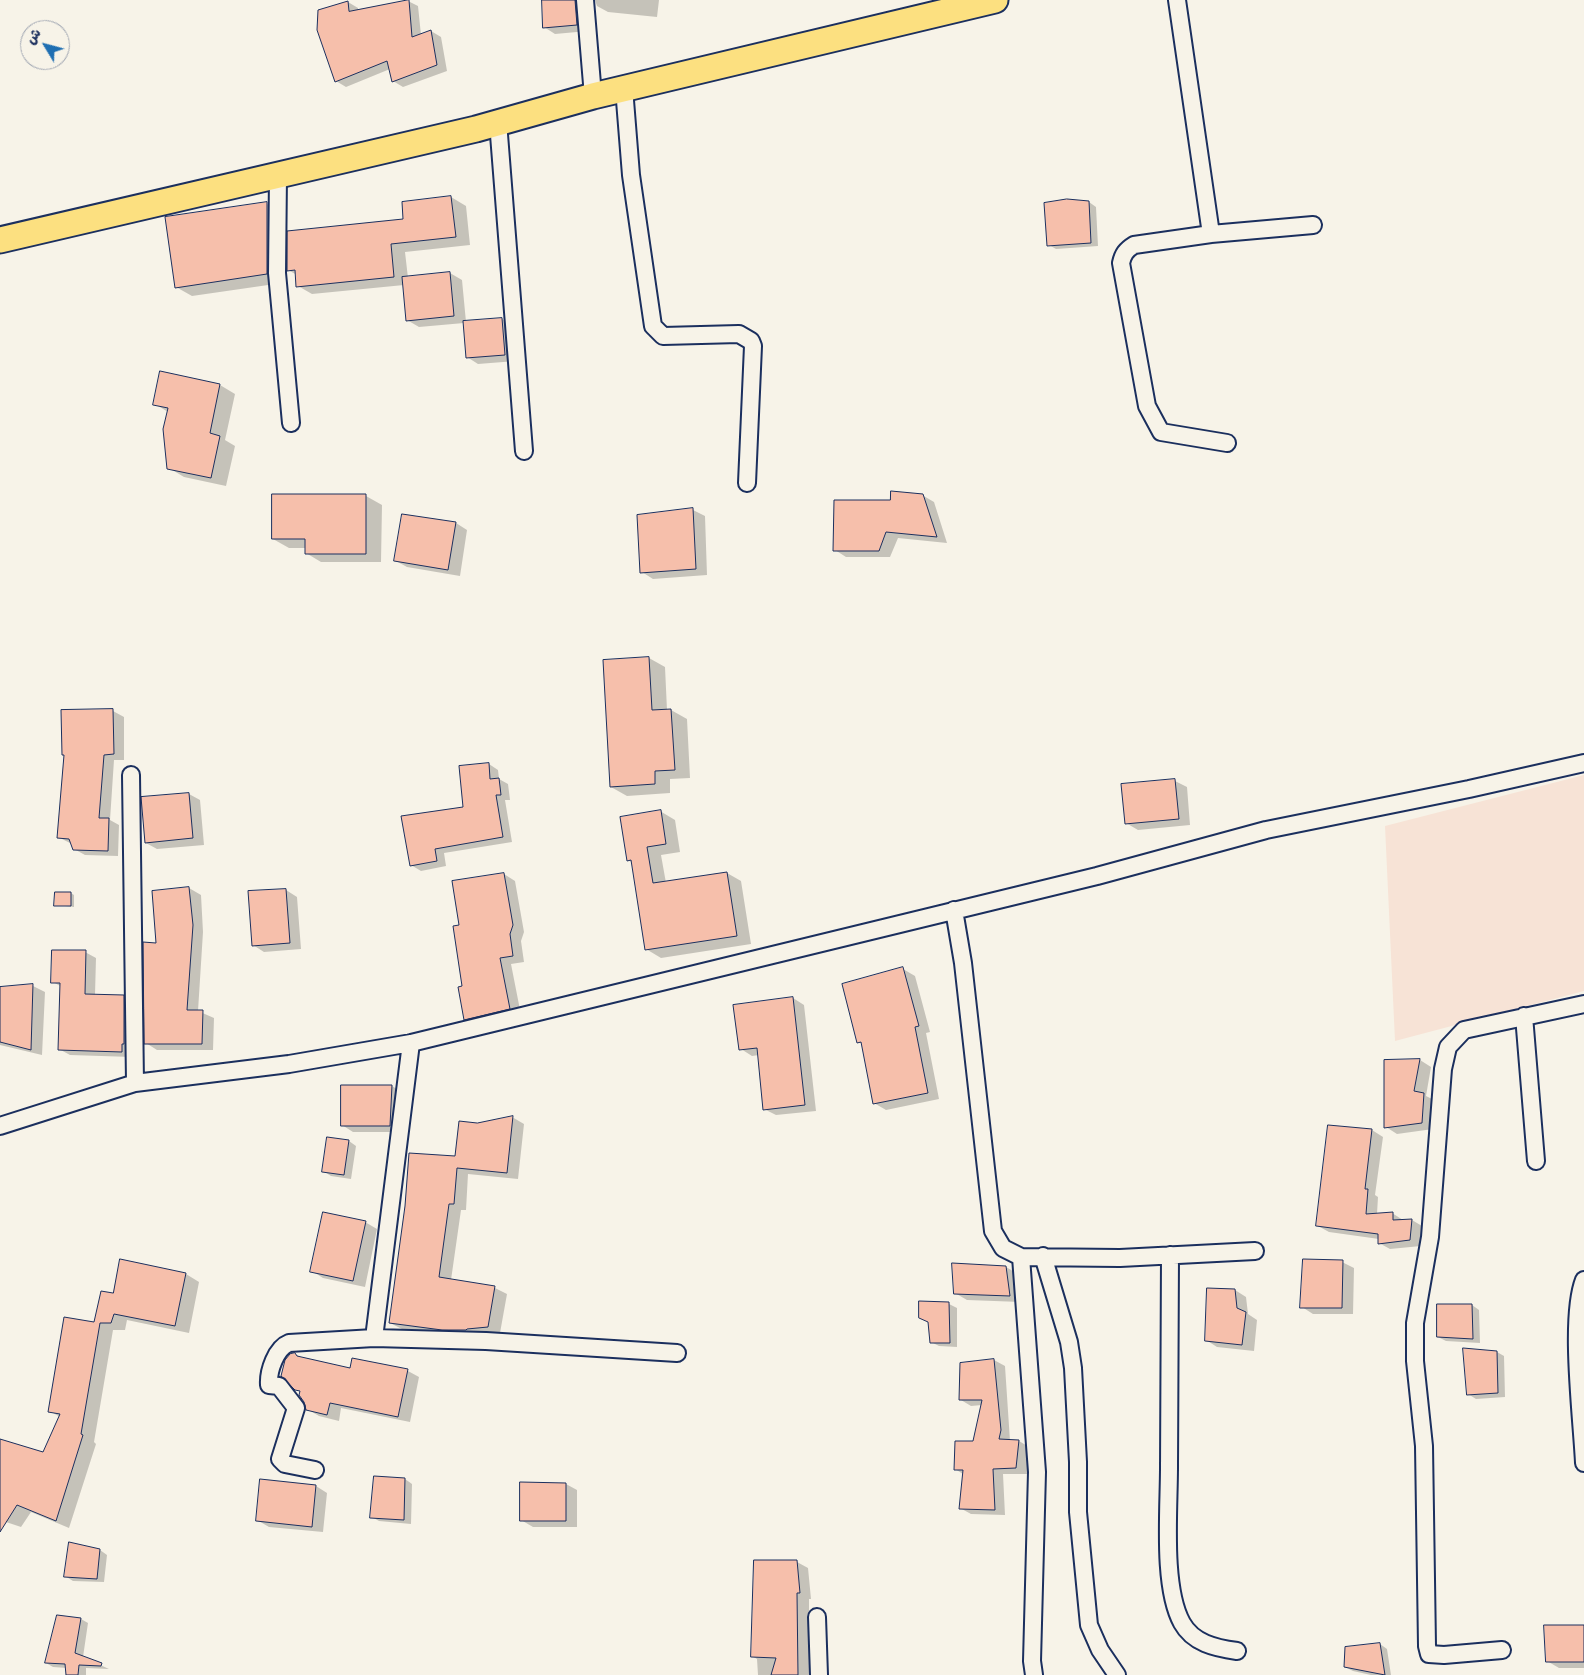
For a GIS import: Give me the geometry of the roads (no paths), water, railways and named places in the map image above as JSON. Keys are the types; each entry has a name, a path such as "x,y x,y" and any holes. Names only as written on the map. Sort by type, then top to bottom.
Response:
{"main road":[{"path":"0,240 498,122 624,88 995,0"}],"street":[{"path":"585,0 593,96"},
{"path":"1177,0 1211,234"},
{"path":"624,88 631,175 653,326 662,336 739,334 751,341 753,346 747,483"},
{"path":"498,122 524,451"},
{"path":"278,175 277,273 291,423"},
{"path":"1227,443 1161,432 1147,406 1120,264 1126,249 1134,244 1313,224"},
{"path":"0,1126 136,1083 289,1064 412,1043 1097,876 1266,830 1469,789 1584,763"},
{"path":"131,775 136,1083"},
{"path":"954,910 963,963 993,1231 1003,1248 1021,1257 1120,1258 1254,1251"},
{"path":"1502,1650 1444,1656 1429,1654 1427,1646 1424,1446 1415,1361 1414,1323 1430,1237 1443,1069 1448,1047 1464,1030 1584,1004"},
{"path":"1524,1016 1536,1161"},
{"path":"374,1338 412,1043"},
{"path":"1170,1255 1169,1524 1174,1604 1182,1624 1197,1640 1216,1648 1237,1651"},
{"path":"1043,1256 1069,1342 1073,1368 1078,1462 1078,1512 1089,1625 1100,1650 1117,1675"},
{"path":"1021,1257 1037,1472 1032,1652 1034,1675"},
{"path":"1584,1280 1578,1301 1578,1342 1584,1463"},
{"path":"315,1470 285,1464 280,1459 296,1408 279,1386 269,1385 269,1379 279,1350 289,1343 374,1338 486,1341 677,1353"},
{"path":"817,1617 819,1675"}]}
